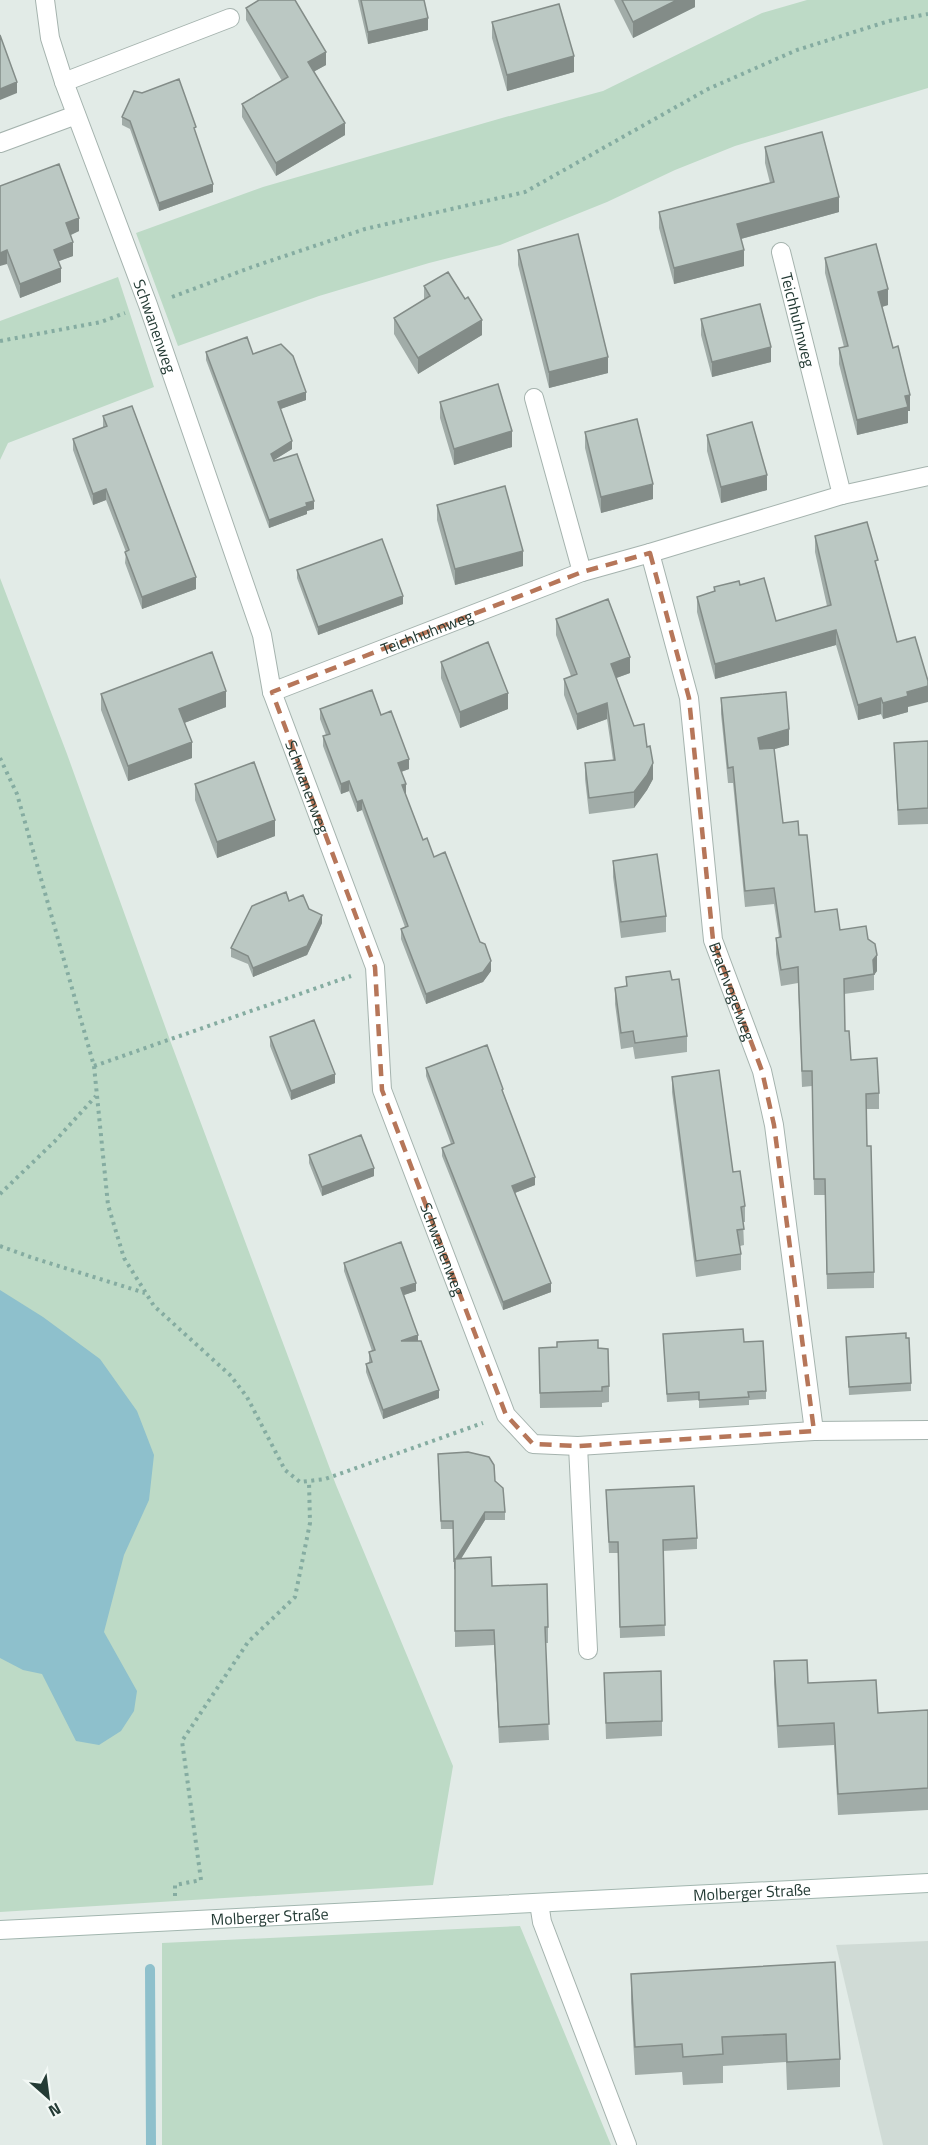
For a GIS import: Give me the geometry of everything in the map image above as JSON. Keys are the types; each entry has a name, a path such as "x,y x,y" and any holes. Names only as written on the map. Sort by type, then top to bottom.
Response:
{"street":[{"name":"Schwanenweg","path":"45,0 50,38 64,82 148,305 262,635 272,692 375,967 382,1090 506,1415 533,1444 578,1446 814,1431 928,1430"},
{"path":"64,82 230,18"},
{"path":"0,143 76,115"},
{"name":"Teichhuhnweg","path":"781,252 842,495"},
{"path":"534,398 582,572"},
{"name":"Teichhuhnweg","path":"272,692 582,572 650,554 842,495 928,476"},
{"name":"Brachvogelweg","path":"650,554 689,698 713,940 762,1071 774,1125 814,1431"},
{"path":"578,1446 588,1650"},
{"name":"Molberger Straße","path":"0,1930 928,1883"},
{"path":"539,1903 542,1922 627,2145"}],"path":[{"path":"0,341 101,322 365,229 525,192 708,89 797,50 890,21 928,14"},
{"path":"0,758 17,794 94,1066 108,1205 124,1258 154,1306 230,1375 247,1397 285,1470 300,1482 325,1479 506,1415"},
{"path":"94,1066 375,967"},
{"path":"0,1194 55,1141 97,1096"},
{"path":"0,1246 145,1293"},
{"path":"175,1920 175,1885 201,1881 182,1741 248,1642 295,1597 310,1523 309,1481"}],"highlighted area":[{"path":"650,553 689,698 713,940 762,1071 774,1125 814,1431 578,1446 533,1444 506,1415 382,1090 375,967 272,692 582,572"}],"shaded area":[{"path":"928,1941 928,2145 883,2145 836,1945"}],"green space":[{"path":"807,0 928,0 928,88 735,146 675,170 607,202 500,245 429,263 319,296 178,346 136,233 263,187 603,91 762,13"},
{"path":"118,277 154,387 8,443 0,460 0,321"},
{"path":"0,578 336,1485 453,1766 433,1885 0,1912"},
{"path":"520,1926 611,2145 162,2145 162,1943"}],"water":[{"path":"0,1290 43,1317 100,1359 137,1411 154,1455 149,1500 124,1555 104,1632 137,1691 134,1711 121,1731 99,1745 76,1741 42,1674 23,1670 0,1658"}],"building":[{"path":"259,0 295,0 326,52 308,62 345,123 276,163 242,104 288,77 246,8"},
{"path":"361,0 424,0 428,18 368,32"},
{"path":"622,0 677,0 633,22"},
{"path":"559,4 574,56 507,75 492,22"},
{"path":"0,35 17,82 0,89"},
{"path":"179,79 213,184 159,203 130,121 122,117 134,91 142,93"},
{"path":"822,132 839,197 737,224 744,250 674,268 659,212 774,182 765,147"},
{"path":"59,164 79,218 66,223 73,242 54,250 61,268 20,284 7,250 0,253 0,186"},
{"path":"578,234 608,357 549,372 518,250"},
{"path":"876,244 888,289 878,292 893,348 898,346 910,395 905,396 908,407 857,420 839,348 848,346 825,258"},
{"path":"448,272 465,299 468,297 482,320 418,358 394,318 430,296 424,286"},
{"path":"760,304 771,347 712,362 701,319"},
{"path":"247,337 253,354 281,344 293,356 306,392 278,402 292,441 271,454 274,461 297,454 314,501 306,503 307,506 269,520 206,352"},
{"path":"498,384 512,431 454,449 440,402"},
{"path":"132,406 196,577 142,597 125,552 129,550 106,489 93,494 73,439 107,426 103,416"},
{"path":"637,419 653,484 601,497 585,432"},
{"path":"752,422 767,475 721,487 707,435"},
{"path":"505,486 523,551 455,569 437,505"},
{"path":"867,522 897,642 915,637 928,686 907,692 908,696 883,703 881,698 858,705 836,630 715,664 697,597 715,591 714,587 739,581 740,585 764,578 776,621 831,605 815,536"},
{"path":"382,539 403,596 318,627 297,570"},
{"path":"608,599 630,657 611,664 634,726 644,724 647,747 650,746 653,763 634,792 589,798 585,763 615,760 607,703 577,714 564,679 577,674 556,619"},
{"path":"488,642 508,693 460,712 441,662"},
{"path":"212,652 226,691 179,709 192,742 128,766 101,694"},
{"path":"372,690 381,715 391,711 409,759 398,763 406,784 402,785 423,840 427,838 434,857 445,852 480,942 485,944 491,961 483,972 426,994 401,929 408,926 362,800 357,802 349,781 341,784 323,736 330,734 320,709"},
{"path":"786,692 789,729 758,738 760,749 774,748 783,823 798,821 799,835 807,835 815,912 837,909 840,930 866,926 868,939 875,944 877,955 873,960 874,974 844,979 845,1031 849,1031 851,1060 877,1058 879,1093 866,1094 867,1146 871,1146 874,1272 827,1274 825,1179 814,1179 812,1071 802,1071 798,967 781,970 776,938 781,937 774,888 745,891 733,767 728,768 721,698"},
{"path":"928,741 928,808 898,810 894,743"},
{"path":"254,762 275,820 217,842 195,784"},
{"path":"657,854 666,916 621,922 613,861"},
{"path":"286,892 289,901 303,895 309,909 322,915 307,946 253,968 248,956 231,948 252,906"},
{"path":"670,971 672,980 679,979 687,1036 635,1043 633,1031 621,1033 615,988 627,986 626,977"},
{"path":"314,1020 335,1074 291,1091 270,1037"},
{"path":"487,1045 535,1177 512,1186 551,1283 503,1302 442,1148 454,1143 426,1068"},
{"path":"719,1070 733,1172 740,1171 745,1206 741,1207 744,1229 737,1230 741,1254 696,1261 672,1077"},
{"path":"361,1135 374,1168 322,1187 309,1155"},
{"path":"401,1242 416,1283 401,1288 418,1335 401,1341 421,1341 439,1390 383,1410 366,1364 372,1362 369,1352 375,1350 344,1263"},
{"path":"743,1329 744,1342 763,1341 766,1391 748,1392 749,1397 699,1400 699,1392 667,1394 663,1334"},
{"path":"906,1333 906,1338 909,1338 911,1383 849,1387 846,1337"},
{"path":"598,1340 598,1348 608,1349 609,1386 602,1387 602,1391 540,1393 539,1348 557,1347 557,1342"},
{"path":"468,1452 489,1457 494,1465 495,1481 503,1488 505,1512 485,1512 454,1562 453,1521 441,1521 438,1454"},
{"path":"694,1486 697,1538 663,1540 665,1625 620,1627 618,1542 609,1542 606,1490"},
{"path":"491,1557 492,1586 547,1584 548,1627 545,1627 549,1724 499,1727 494,1630 455,1631 455,1559"},
{"path":"807,1660 808,1683 876,1680 878,1713 928,1710 928,1788 838,1794 834,1723 778,1726 774,1661"},
{"path":"661,1671 662,1721 606,1723 604,1673"},
{"path":"835,1962 840,2059 787,2062 786,2034 722,2037 723,2054 683,2057 682,2044 635,2047 631,1974"}],"waterway":[{"path":"150,1969 151,2145"}]}
